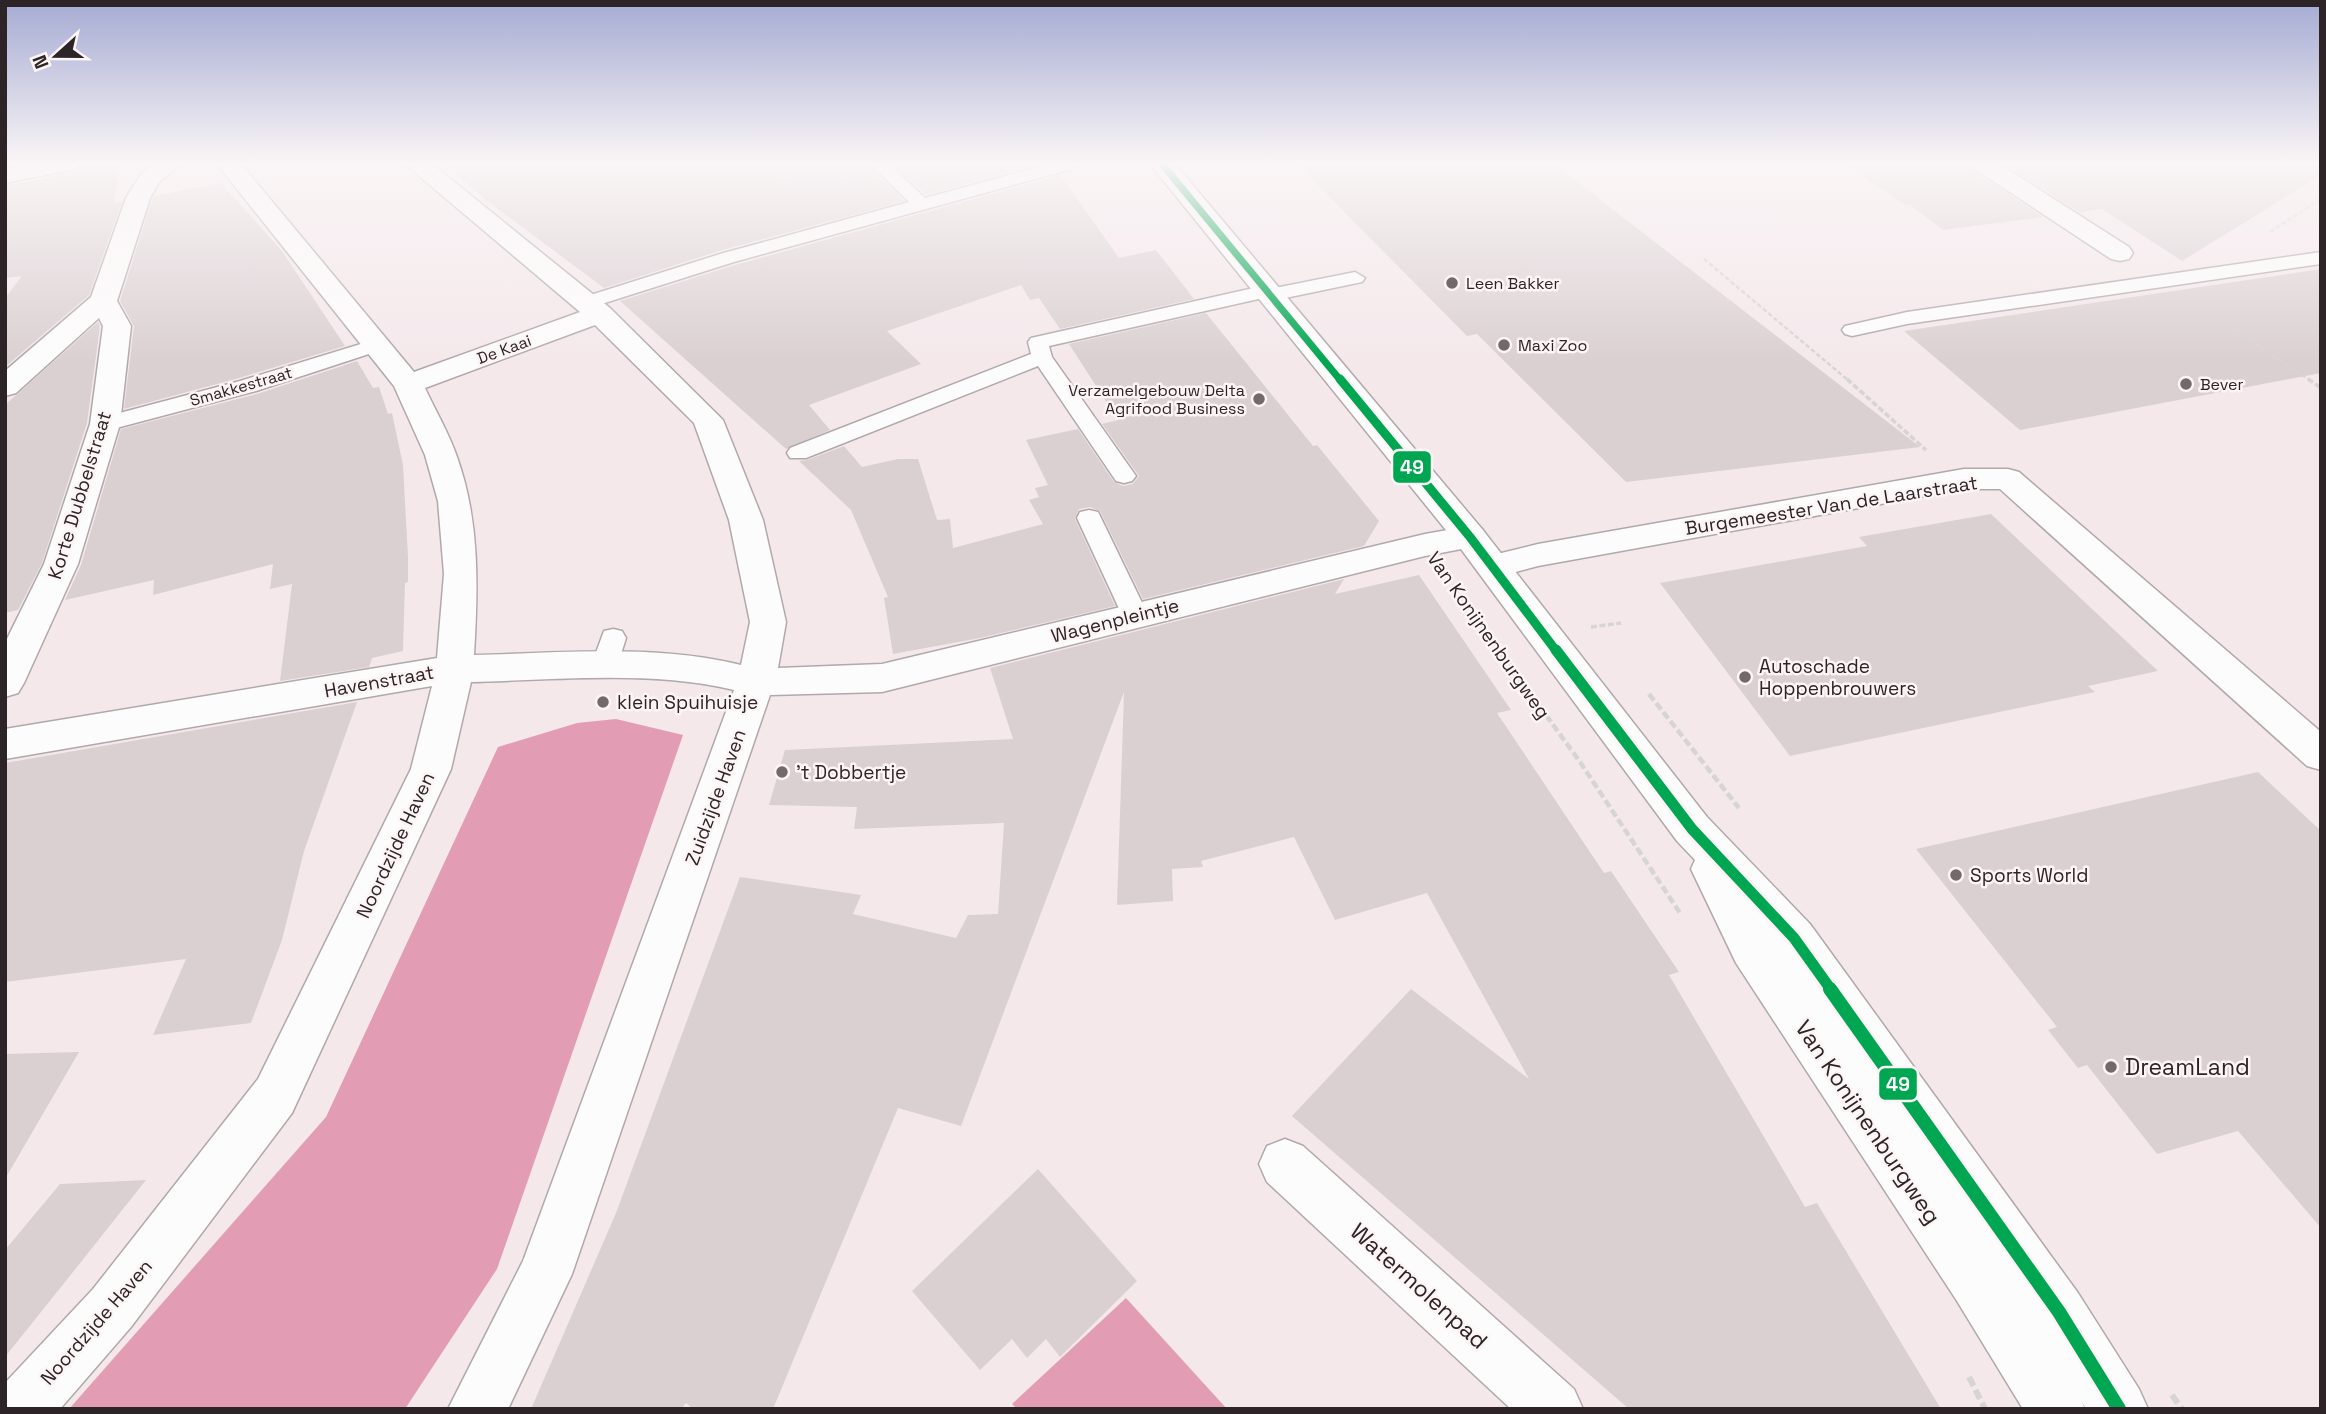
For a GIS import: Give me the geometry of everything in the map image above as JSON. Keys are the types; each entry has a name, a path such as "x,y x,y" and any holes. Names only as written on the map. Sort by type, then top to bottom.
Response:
{"street":[{"path":"5,387 45,349 103,301 127,230"},
{"name":"Noordzijde Haven","path":"21,1409 112,1308 275,1096 431,769 455,669 461,574 454,501 441,455 408,384 283,230"},
{"name":"Zuidzijde Haven","path":"477,1409 545,1274 756,682 768,622 746,520 708,420 592,309 497,230"},
{"name":"Van Konijnenburgweg","path":"1217,230 1493,566 1692,829 1794,938 1990,1212 2059,1312 2119,1409"},
{"path":"2085,230 2120,253"},
{"name":"Korte Dubbelstraat","path":"5,683 61,564 105,424 117,326 103,301"},
{"name":"De Kaai","path":"408,384 592,309"},
{"path":"5,350 45,349"},
{"name":"Burgemeester Van de Laarstraat","path":"1493,566 1538,555 1964,479 2008,479 2321,755"},
{"name":"Wagenpleintje","path":"756,682 881,677 1425,545 1470,537"},
{"name":"Havenstraat","path":"5,744 455,669 609,652 756,682"},
{"name":"Van Konijnenburgweg","path":"1692,829 1752,949 1976,1282 2056,1409"},
{"name":"Watermolenpad","path":"1284,1164 1554,1409"}],"lane":[{"path":"592,309 727,258 827,230"},
{"path":"1852,330 1907,318 2321,258"},
{"path":"1124,476 1042,357 1038,342 1269,293 1355,278"},
{"name":"Smakkestraat","path":"105,424 248,386 377,345"},
{"path":"798,453 1042,357"},
{"path":"1088,518 1135,615"}],"path":[{"path":"1704,259 1881,408 1928,452 1964,479"},
{"path":"2164,281 2321,388"},
{"name":"Van Konijnenburgweg","path":"1425,545 1494,647 1580,762 1684,918"}],"shaded area":[{"path":"616,719 683,735 497,1269 405,1409 69,1409 326,1117 498,747 577,723"},
{"path":"1126,1298 1227,1409 1017,1409 1012,1404"}],"building":[{"path":"5,230 112,230 89,295 5,367 5,298 22,276 5,278"},
{"path":"142,230 263,230 282,251 345,346 124,409 134,326 120,301"},
{"path":"526,230 797,230 719,251 604,288"},
{"path":"861,230 1099,230 1119,258 1156,250 1194,299 1060,329 1039,298 1030,300 1021,285 887,331 921,364 809,405 830,430 786,449 620,301"},
{"path":"1362,230 1639,230 1920,447 1626,482 1477,334 1467,336"},
{"path":"2134,230 2232,230 2182,261"},
{"path":"2321,269 2321,373 2020,430 1904,331"},
{"path":"1206,313 1313,446 1317,445 1379,521 1364,546 1143,599 1100,511 1090,507 1079,509 1075,519 1115,606 980,638 893,654 884,598 888,597 851,510 799,461 844,446 862,467 898,459 918,459 937,520 950,519 953,548 1043,524 1029,500 1039,497 1035,488 1048,485 1026,440 1078,429 1114,482 1123,486 1133,484 1139,476 1102,424 1118,420 1069,344"},
{"path":"98,322 100,326 87,423 42,563 18,610 5,613 5,405"},
{"path":"357,361 373,388 379,387 388,414 392,413 403,465 408,582 405,583 403,651 372,658 369,667 280,681 292,584 270,589 273,564 153,595 154,580 65,600 81,565 121,429 257,394"},
{"path":"1991,514 2158,671 2088,686 2095,692 1790,756 1660,583 1867,546 1859,537"},
{"path":"1419,575 1511,710 1497,713 1604,873 1611,871 1679,972 1669,975 1805,1207 1817,1203 1941,1409 1629,1409 1292,1116 1411,989 1529,1079 1427,893 1335,920 1294,837 1201,861 1203,867 1172,869 1173,901 1117,905 1124,692 961,1126 898,1108 773,1409 693,1409 686,1403 681,1409 531,1409 616,1213 740,877 861,895 853,914 956,938 968,915 998,914 1004,823 854,829 857,807 769,805 785,750 1013,739 990,668 1344,579 1335,594"},
{"path":"357,702 304,851 282,940 251,1023 153,1035 186,959 5,982 5,763"},
{"path":"2258,772 2321,831 2321,1228 2238,1131 2157,1154 2087,1065 2078,1068 2048,1030 2057,1027 1916,849"},
{"path":"79,1052 5,1179 5,1054"},
{"path":"1038,1169 1137,1281 1060,1357 1046,1339 1027,1358 1012,1339 980,1370 912,1291"},
{"path":"146,1180 5,1357 5,1250 60,1184"}],"transit line":[{"name":"49","path":"1216,230 1470,537 1692,829 1794,938 1990,1212 2059,1312 2119,1409"}],"place":[{"name":"Leen Bakker","path":"1452,283"},
{"name":"Maxi Zoo","path":"1504,345"},
{"name":"Bever","path":"2186,384"},
{"name":"Verzamelgebouw Delta Agrifood Business","path":"1259,399"},
{"name":"Autoschade Hoppenbrouwers","path":"1745,677"},
{"name":"klein Spuihuisje","path":"603,702"},
{"name":"'t Dobbertje","path":"782,772"},
{"name":"Sports World","path":"1956,875"},
{"name":"DreamLand","path":"2111,1067"}]}
